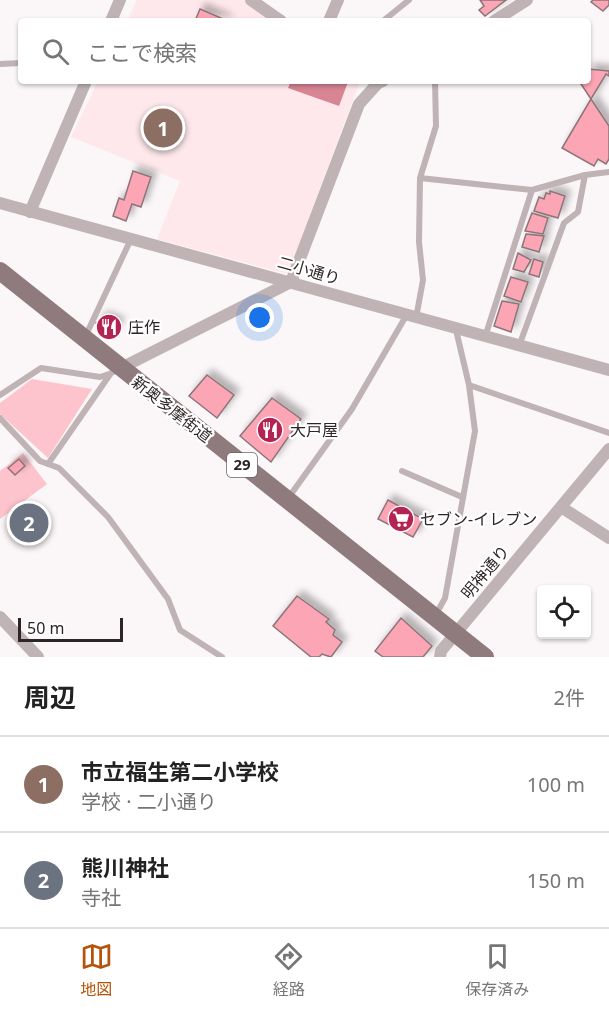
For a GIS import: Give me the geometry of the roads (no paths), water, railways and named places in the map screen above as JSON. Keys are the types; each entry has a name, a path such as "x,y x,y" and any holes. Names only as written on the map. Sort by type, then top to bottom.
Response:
{"main road":[{"name":"新奥多摩街道","path":"0,271 84,339 116,370 287,500 485,657"}],"street":[{"path":"112,18 120,0"},
{"path":"251,0 277,18"},
{"path":"330,18 338,0"},
{"path":"499,18 527,0"},
{"path":"30,212 85,84"},
{"path":"116,370 291,282 358,104 376,84"},
{"name":"二小通り","path":"0,203 291,282 456,330 609,370"},
{"name":"明神通り","path":"440,657 441,651 609,449"},
{"path":"561,507 609,538"},
{"path":"0,617 38,657"}],"lane":[{"path":"387,18 409,0"},
{"path":"0,64 18,63"},
{"path":"287,500 352,409 411,317 423,280 418,232 420,178 436,126 435,84"},
{"path":"420,178 532,190 585,175 609,172"},
{"path":"519,346 564,223 579,212 585,175"},
{"path":"485,337 532,190"},
{"path":"84,339 132,238"},
{"path":"435,617 445,598 475,431 469,385 456,330"},
{"path":"0,395 41,368 100,377 116,370"},
{"path":"48,464 116,370"},
{"path":"469,385 609,433"},
{"path":"0,418 40,461 59,468 108,517 168,599 180,630 222,657"},
{"path":"402,471 462,497"}],"place":[{"name":"市立福生第二小学校","path":"163,128"},
{"name":"庄作","path":"109,327"},
{"name":"大戸屋","path":"270,430"},
{"name":"セブン-イレブン","path":"401,519"},
{"name":"熊川神社","path":"29,523"}]}
